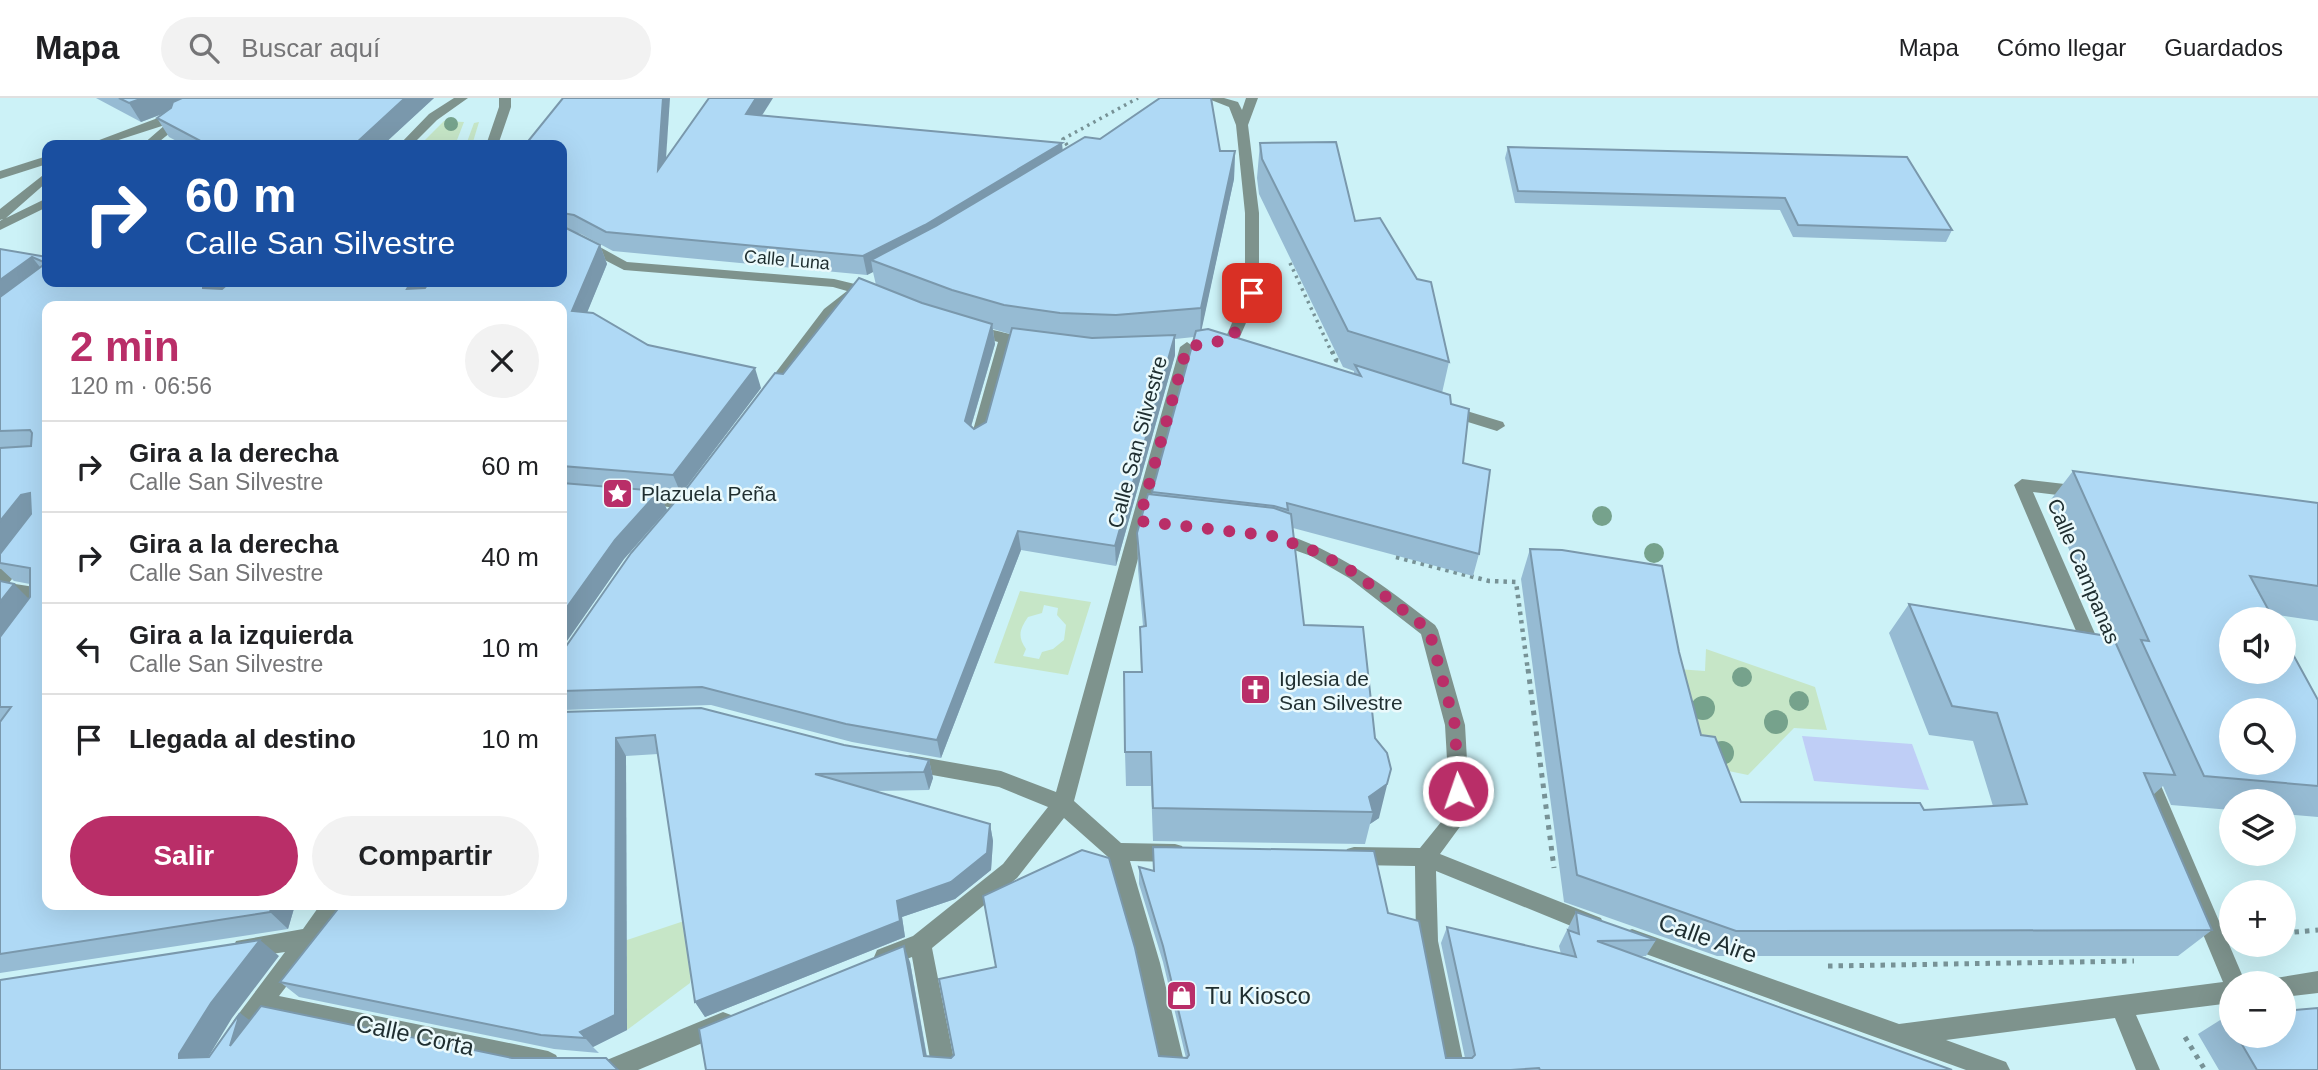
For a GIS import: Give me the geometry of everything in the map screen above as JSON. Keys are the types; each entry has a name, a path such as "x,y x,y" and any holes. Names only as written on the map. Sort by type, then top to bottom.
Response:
{"street":[{"path":"107,140 185,114 221,98"},
{"path":"410,140 433,117 462,98"},
{"path":"494,140 505,107 505,98"},
{"path":"1212,98 1234,106 1242,125 1252,213 1252,293 1232,341"},
{"path":"1242,125 1252,98"},
{"path":"154,140 185,114"},
{"path":"0,177 42,161"},
{"path":"0,177 42,176"},
{"path":"3,208 42,180"},
{"path":"0,226 42,205"},
{"name":"Calle Luna","path":"567,238 575,239 624,266 834,283 859,288 883,298"},
{"path":"757,407 828,312 859,288 880,277"},
{"path":"956,325 1006,341 1043,344"},
{"path":"978,441 1006,341"},
{"name":"Calle San Silvestre","path":"1063,804 1146,521 1193,346 1168,346"},
{"path":"1431,404 1497,426"},
{"name":"Calle Campanas","path":"2101,668 2022,485 2103,495"},
{"path":"627,498 690,497 668,524"},
{"path":"0,582 42,527"},
{"path":"1259,534 1317,552 1346,568 1429,630 1455,725 1460,813 1425,857 1427,941 1453,1070"},
{"path":"0,587 42,595"},
{"path":"2138,756 2229,971"},
{"path":"892,760 1001,779 1063,804 1117,852 1149,963 1174,1070"},
{"path":"870,964 920,944 1010,871 1063,804"},
{"path":"1117,852 1198,853"},
{"name":"Calle Aire","path":"1332,856 1425,857 1553,910 1899,1035 2219,994"},
{"path":"215,1070 235,1035 329,910"},
{"path":"228,951 310,938"},
{"path":"920,944 944,1070"},
{"path":"2296,985 2318,982"},
{"name":"Calle Corta","path":"261,1003 554,1064 596,1067"},
{"path":"2121,1006 2148,1070"},
{"path":"596,1067 745,1014"},
{"path":"1899,1035 1998,1070"}],"path":[{"path":"1077,161 1063,139 1138,98"},
{"path":"1286,255 1336,360 1349,364"},
{"path":"2296,932 2318,930"},
{"path":"1815,966 2148,961"}],"green space":[{"path":"444,121 464,122 457,140 425,140"},
{"path":"479,122 474,140 468,140 474,123"},
{"path":"1020,591 1091,602 1068,675 994,663","holes":["1044,605 1058,608 1057,615 1066,625 1064,640 1053,649 1042,652 1039,659 1023,656 1026,649 1021,633 1028,617 1042,613"]},
{"path":"1706,649 1815,687 1827,730 1794,728 1748,775 1699,765 1677,669 1705,671"},
{"path":"696,917 690,983 627,1030 621,942"}],"water":[{"path":"1802,736 1912,744 1929,790 1814,781"}],"building":[{"path":"119,98 143,98 129,103"},
{"path":"182,98 405,98 359,140 199,140 157,118 171,108 173,102"},
{"path":"563,98 663,98 658,170 709,98 756,98 746,114 1062,143 925,225 863,256 606,232 567,214 567,140 529,140"},
{"path":"1160,98 1211,98 1220,151 1235,151 1201,308 1116,315 1060,313 1004,305 952,290 871,260 936,226 1085,137 1100,139"},
{"path":"1336,142 1355,221 1380,218 1417,279 1431,282 1449,362 1348,331 1262,159 1260,143"},
{"path":"1508,147 1907,157 1952,230 1798,225 1785,198 1518,191"},
{"path":"567,228 600,245 572,311 593,313 648,345 755,368 673,475 567,466 567,301 42,301 42,910 271,910 0,954 0,722 11,707 0,707 0,637 30,597 30,568 0,563 0,554 31,514 30,493 21,495 0,521 0,448 31,446 32,433 30,430 0,431 0,297 42,266 42,287 567,287"},
{"path":"0,249 42,256 42,261 32,257 0,280"},
{"path":"859,278 922,303 992,324 965,421 974,429 986,422 1012,328 1092,338 1175,335 1115,546 1018,531 937,740 846,724 702,687 567,691 567,645 631,553 686,489 775,373 783,374"},
{"path":"1208,329 1361,376 1355,365 1450,395 1451,404 1469,409 1463,463 1490,470 1479,554 1287,503 1288,510 1274,506 1152,492 1196,331"},
{"path":"2073,471 2318,503 2318,586 2250,576 2267,607 2219,607 2219,684 2296,684 2296,660 2318,700 2318,786 2204,776 2141,640 2149,641"},
{"path":"567,483 659,491 615,540 567,607"},
{"name":"Iglesia de San Silvestre","path":"1148,494 1274,508 1291,514 1304,625 1363,627 1375,738 1387,753 1391,769 1387,784 1369,797 1373,812 1153,808 1151,752 1125,752 1124,672 1142,672 1140,627 1146,626 1137,533"},
{"path":"1530,549 1562,550 1662,566 1679,652 1701,735 1715,737 1741,802 1920,803 1924,810 2027,804 1997,713 1952,706 1909,604 2113,637 2175,775 2144,773 2212,930 1736,931 1577,875"},
{"path":"0,581 14,584 0,602"},
{"path":"701,708 844,745 929,760 924,772 815,774 990,824 987,853 951,882 897,901 900,921 695,1002 655,735 616,738 615,1015 580,1032 586,1038 541,1035 280,982 337,910 567,910 567,712"},
{"path":"1153,847 1374,851 1388,913 1419,921 1446,1058 1472,1058 1475,1055 1447,927 1576,957 1568,930 1579,934 1576,912 1656,940 1597,941 1952,1070 706,1070 699,1029 904,946 924,1056 951,1058 954,1055 939,979 996,967 983,896 1082,850 1109,858 1135,948 1159,1056 1187,1058 1189,1055 1163,946 1139,867 1154,871"},
{"path":"260,940 211,1003 179,1058 209,1057 240,1013 230,1046 261,1006 512,1058 606,1058 618,1070 0,1070 0,980"},
{"path":"2318,1008 2318,1070 2257,1070 2244,1048 2296,1048 2296,1010"}],"place":[{"name":"Plazuela Peña","path":"618,493"},
{"name":"Iglesia de San Silvestre","path":"1256,690"},
{"name":"Tu Kiosco","path":"1182,995"}],"route":[{"path":"1252,293 1232,339 1187,347 1139,521 1272,536 1317,552 1355,573 1429,630 1455,725 1458,791"}]}
